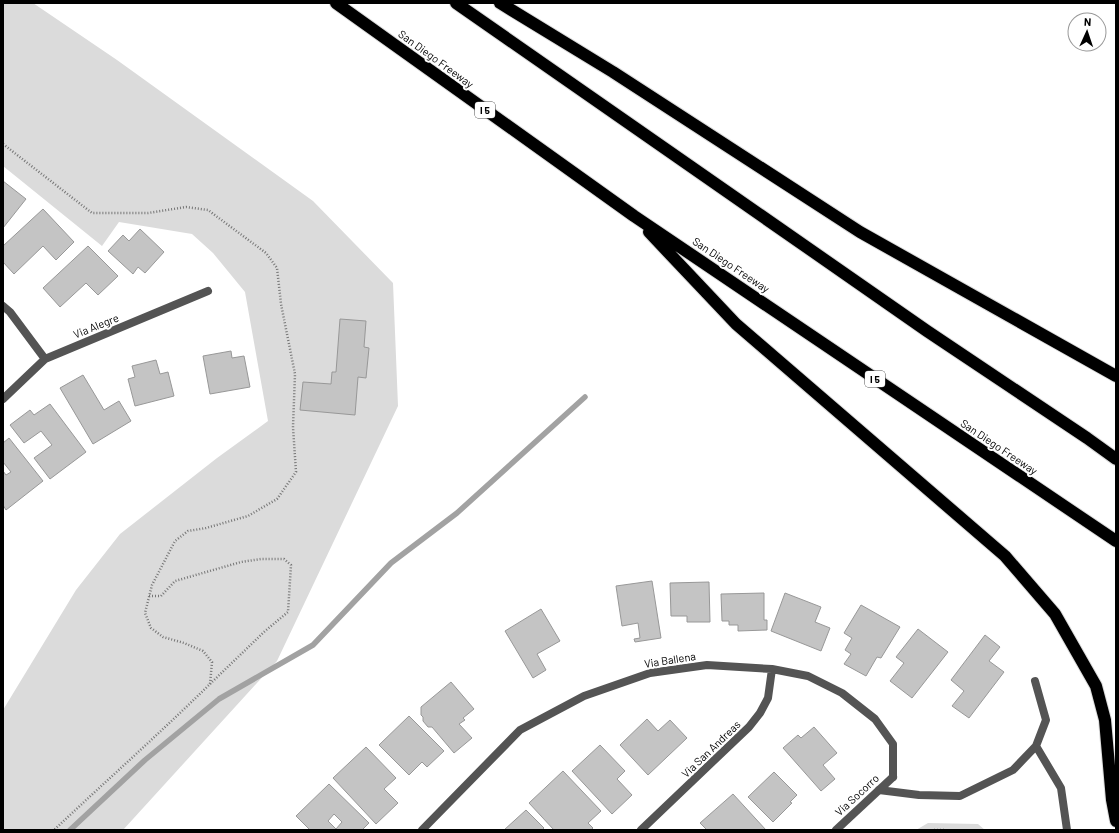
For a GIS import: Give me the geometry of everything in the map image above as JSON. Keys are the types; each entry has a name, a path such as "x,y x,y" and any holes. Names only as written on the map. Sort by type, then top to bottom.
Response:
{"highway":[{"name":"San Diego Freeway","path":"336,3 634,216 1116,541"},
{"path":"456,3 927,331 1088,438 1116,459"},
{"path":"500,3 613,72 860,232 1116,376"},
{"path":"634,216 736,324 1005,556 1055,614 1096,686 1105,720 1112,800 1116,821"},
{"path":"1088,438 1116,454"}],"street":[{"name":"Via Alegre","path":"3,399 45,359 208,291"},
{"path":"3,306 10,312 45,359"},
{"name":"Via Ballena","path":"422,830 520,730 584,696 650,673 707,665 772,669 808,676 842,693 875,719 893,744 893,777"},
{"name":"Via San Andreas","path":"641,830 750,727 768,698 772,669"},
{"path":"879,790 919,795 960,796 1013,770 1036,746 1046,720 1035,681"},
{"path":"1036,746 1061,788 1067,830"},
{"name":"Via Socorro","path":"836,830 893,777"}],"path":[{"path":"3,144 92,213 148,213 186,207 208,210 266,253 277,268 281,304 294,374 293,427 296,472 277,499 248,516 206,528 188,531 175,541 152,584 145,613 151,628 163,637 184,643 203,651 212,662 210,684"},
{"path":"54,830 288,612 291,565 284,559 270,558 241,562 175,581 161,596 149,596"},
{"path":"934,830 946,830"}],"shaded area":[{"path":"3,3 33,3 117,60 313,201 393,283 398,406 277,661 123,830 3,830 3,710 76,590 120,534 217,458 268,421 245,292 213,253 192,234 119,222 102,246 3,166"},
{"path":"928,823 978,824 985,830 916,830"}],"building":[{"path":"3,181 26,199 3,228"},
{"path":"43,209 74,242 56,260 43,246 14,274 3,262 3,246"},
{"path":"140,229 164,252 145,273 138,267 133,274 108,251 123,235 129,241"},
{"path":"88,246 118,276 98,295 86,283 60,307 43,288"},
{"path":"340,319 366,321 364,347 369,348 366,378 358,377 355,415 300,410 303,382 331,384 332,372 336,372"},
{"path":"231,351 232,358 244,356 250,387 210,394 203,356"},
{"path":"156,360 160,374 168,372 174,396 135,406 128,379 135,377 132,366"},
{"path":"83,375 104,410 119,401 131,421 93,444 60,388"},
{"path":"50,404 86,452 50,479 34,458 52,445 41,431 24,443 10,425 30,410 34,415"},
{"path":"9,438 43,481 6,510 3,505 3,471 6,475 11,472 3,462 3,443"},
{"path":"652,581 661,638 635,642 634,639 640,638 638,623 622,626 616,586"},
{"path":"709,582 710,622 687,622 687,616 671,616 670,583"},
{"path":"764,593 764,620 767,620 767,630 738,631 738,625 729,625 729,621 722,621 721,594"},
{"path":"785,593 821,607 815,622 830,628 821,651 771,631"},
{"path":"861,605 900,627 881,658 877,657 866,676 844,664 851,654 845,650 852,638 844,633"},
{"path":"541,609 560,641 537,654 546,670 533,678 505,631"},
{"path":"918,629 948,652 912,698 890,681 904,663 896,657"},
{"path":"985,635 1000,647 989,661 1004,672 969,718 952,706 964,691 951,680"},
{"path":"451,682 474,709 463,718 465,720 459,724 472,738 454,753 432,727 428,727 423,721 423,717 421,715 421,707"},
{"path":"409,716 444,751 427,767 422,762 409,775 379,745"},
{"path":"647,719 658,731 670,720 687,738 648,775 620,745"},
{"path":"814,727 837,753 823,765 835,779 821,791 783,748 798,735 801,738"},
{"path":"600,745 625,771 617,779 632,795 612,814 572,771"},
{"path":"366,747 396,778 384,789 398,803 376,824 333,778"},
{"path":"563,771 601,811 588,823 593,828 591,830 554,830 529,803"},
{"path":"774,772 797,795 790,802 792,803 773,822 748,797"},
{"path":"329,784 369,823 362,830 310,830 296,816","holes":["334,814 342,822 336,829 328,821"]},
{"path":"733,794 766,830 707,830 700,823"},
{"path":"526,810 544,828 542,830 504,830"}],"waterway":[{"path":"70,830 145,760 219,699 313,645 391,563 457,513 585,397"}]}
